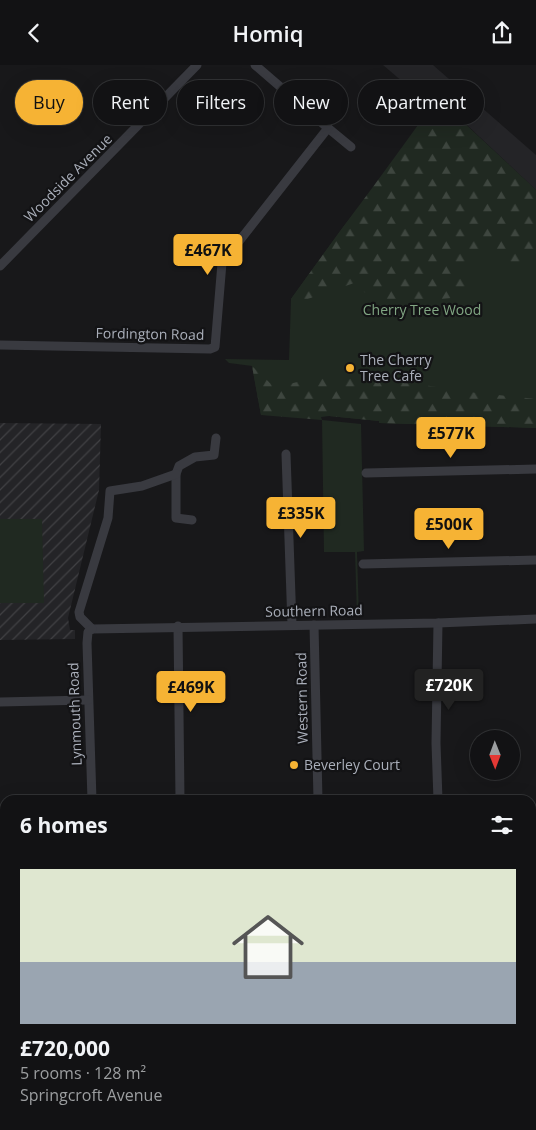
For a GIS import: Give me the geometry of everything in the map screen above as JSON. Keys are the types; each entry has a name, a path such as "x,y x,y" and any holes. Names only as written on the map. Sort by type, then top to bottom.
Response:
{"street":[{"name":"Woodside Avenue","path":"0,266 197,65"},
{"path":"255,65 351,147"},
{"name":"Fordington Road","path":"0,345 210,349 215,347 222,263 328,128"},
{"path":"192,520 176,518 176,474 179,466 196,457 214,455 216,439"},
{"path":"286,454 292,625"},
{"path":"366,473 536,469"},
{"path":"92,629 80,617 79,612 108,518 110,491 142,486 176,474"},
{"path":"363,564 536,560"},
{"name":"Southern Road","path":"92,629 178,626 438,623 536,619"},
{"path":"438,623 436,743 438,795"},
{"name":"Western Road","path":"314,625 318,795"},
{"path":"178,626 180,795"},
{"name":"Lynmouth Road","path":"92,629 87,636 92,795"},
{"path":"0,702 88,700"}],"shaded area":[{"path":"383,65 433,65 450,80 401,80"},
{"path":"484,110 536,155 536,190 467,125 484,125"},
{"path":"0,423 101,424 99,490 68,618 70,630 75,630 75,639 0,640"}],"green space":[{"path":"418,125 466,125 536,190 536,258 524,267 508,264 493,251 474,255 469,262 466,287 451,298 418,302 410,296 398,301 387,301 364,292 360,281 296,303 291,299"},
{"name":"Cherry Tree Wood","path":"419,125 466,125 536,190 536,428 379,423 379,421 329,416 261,415 252,366 229,363 225,359 289,360 291,299 343,227 391,166"},
{"path":"252,366 270,383 285,385 322,376 385,379 469,392 536,399 536,428 379,423 379,421 329,416 321,417 322,420 261,415"},
{"path":"322,420 361,424 364,551 357,552 359,617 357,617 355,552 324,552"},
{"path":"0,519 42,519 44,603 0,603"}],"place":[{"name":"The Cherry Tree Cafe","path":"350,368"},
{"name":"Beverley Court","path":"294,765"}]}
